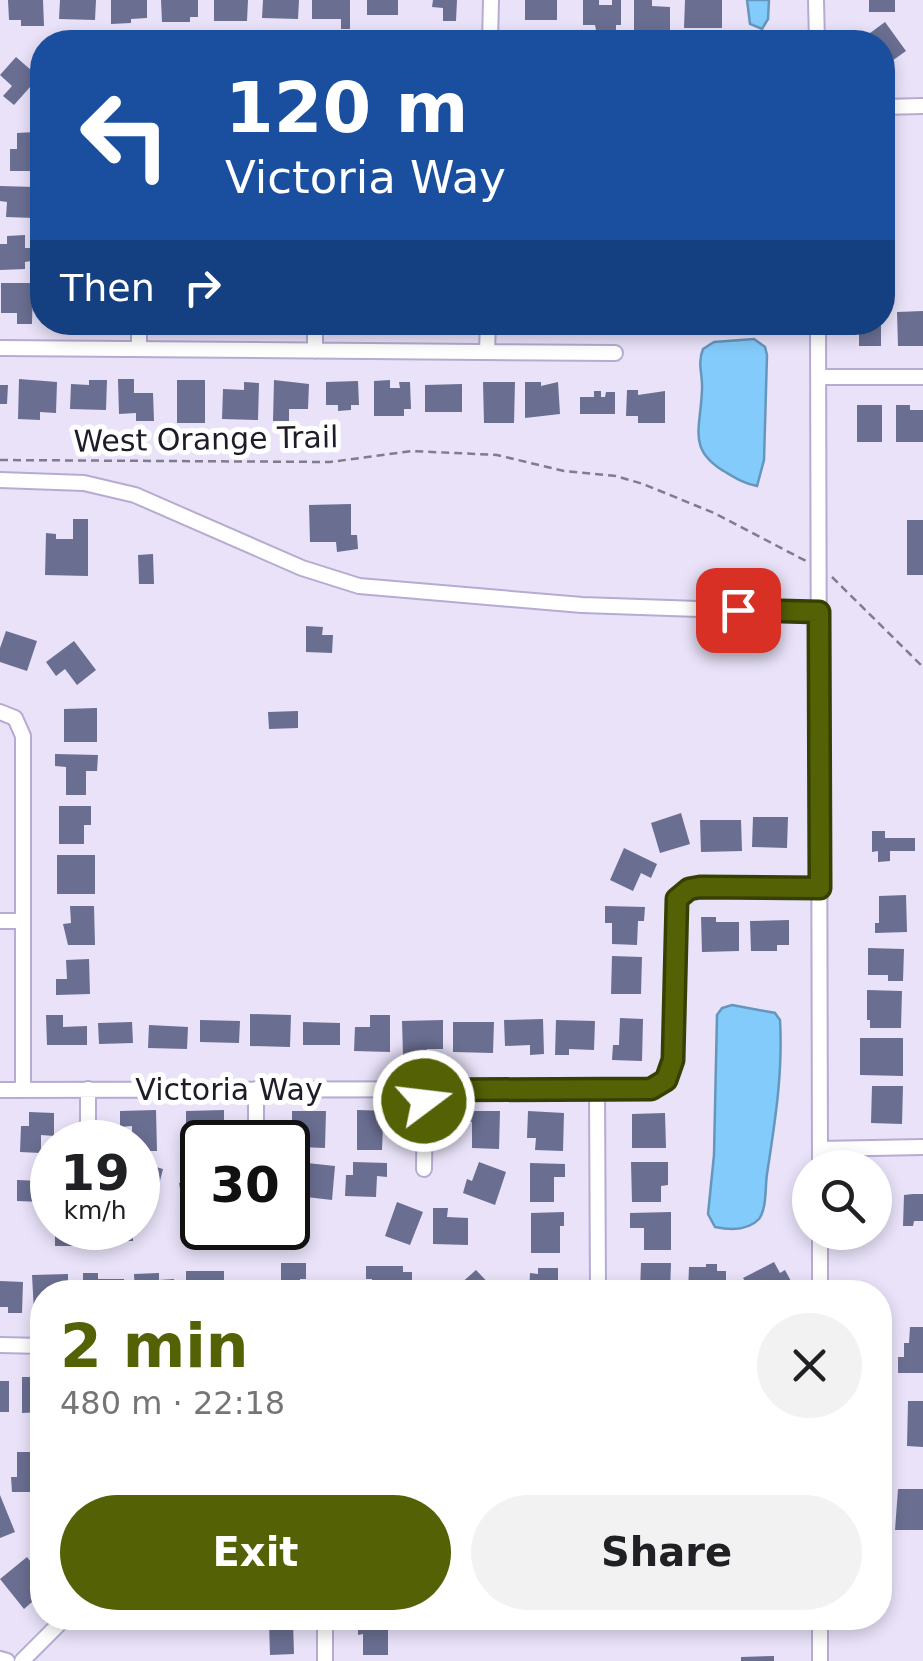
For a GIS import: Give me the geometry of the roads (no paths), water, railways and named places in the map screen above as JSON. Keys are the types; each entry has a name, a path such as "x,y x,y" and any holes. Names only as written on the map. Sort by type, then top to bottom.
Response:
{"street":[{"path":"490,30 491,0"},
{"path":"816,0 816,30"},
{"path":"895,106 923,106"},
{"path":"139,349 140,335"},
{"path":"315,335 315,352"},
{"path":"488,335 488,352"},
{"path":"818,335 820,1148 923,1147"},
{"path":"0,348 615,354"},
{"path":"818,376 923,376"},
{"path":"0,480 84,483 135,494 302,568 359,586 582,605 819,612"},
{"path":"0,712 15,718 23,736 23,1089"},
{"name":"Victoria Way","path":"0,1090 651,1089 666,1080 673,1060 677,899 689,889 700,887 820,888"},
{"path":"0,921 23,921"},
{"path":"88,1089 88,1120"},
{"path":"256,1089 256,1120"},
{"path":"598,1089 598,1280"},
{"path":"424,1169 425,1090"},
{"path":"820,1250 820,1280"},
{"path":"0,1346 30,1346"},
{"path":"22,1661 53,1630"},
{"path":"325,1630 326,1661"},
{"path":"820,1630 820,1661"}],"water":[{"path":"747,0 769,0 768,19 762,29 750,24"},
{"path":"754,339 765,347 767,355 764,460 757,486 714,464 701,447 699,437 703,349 714,342"},
{"path":"732,1005 775,1013 780,1020 781,1040 778,1097 763,1209 755,1223 733,1229 715,1227 708,1214 714,1155 717,1015 722,1008"}]}
